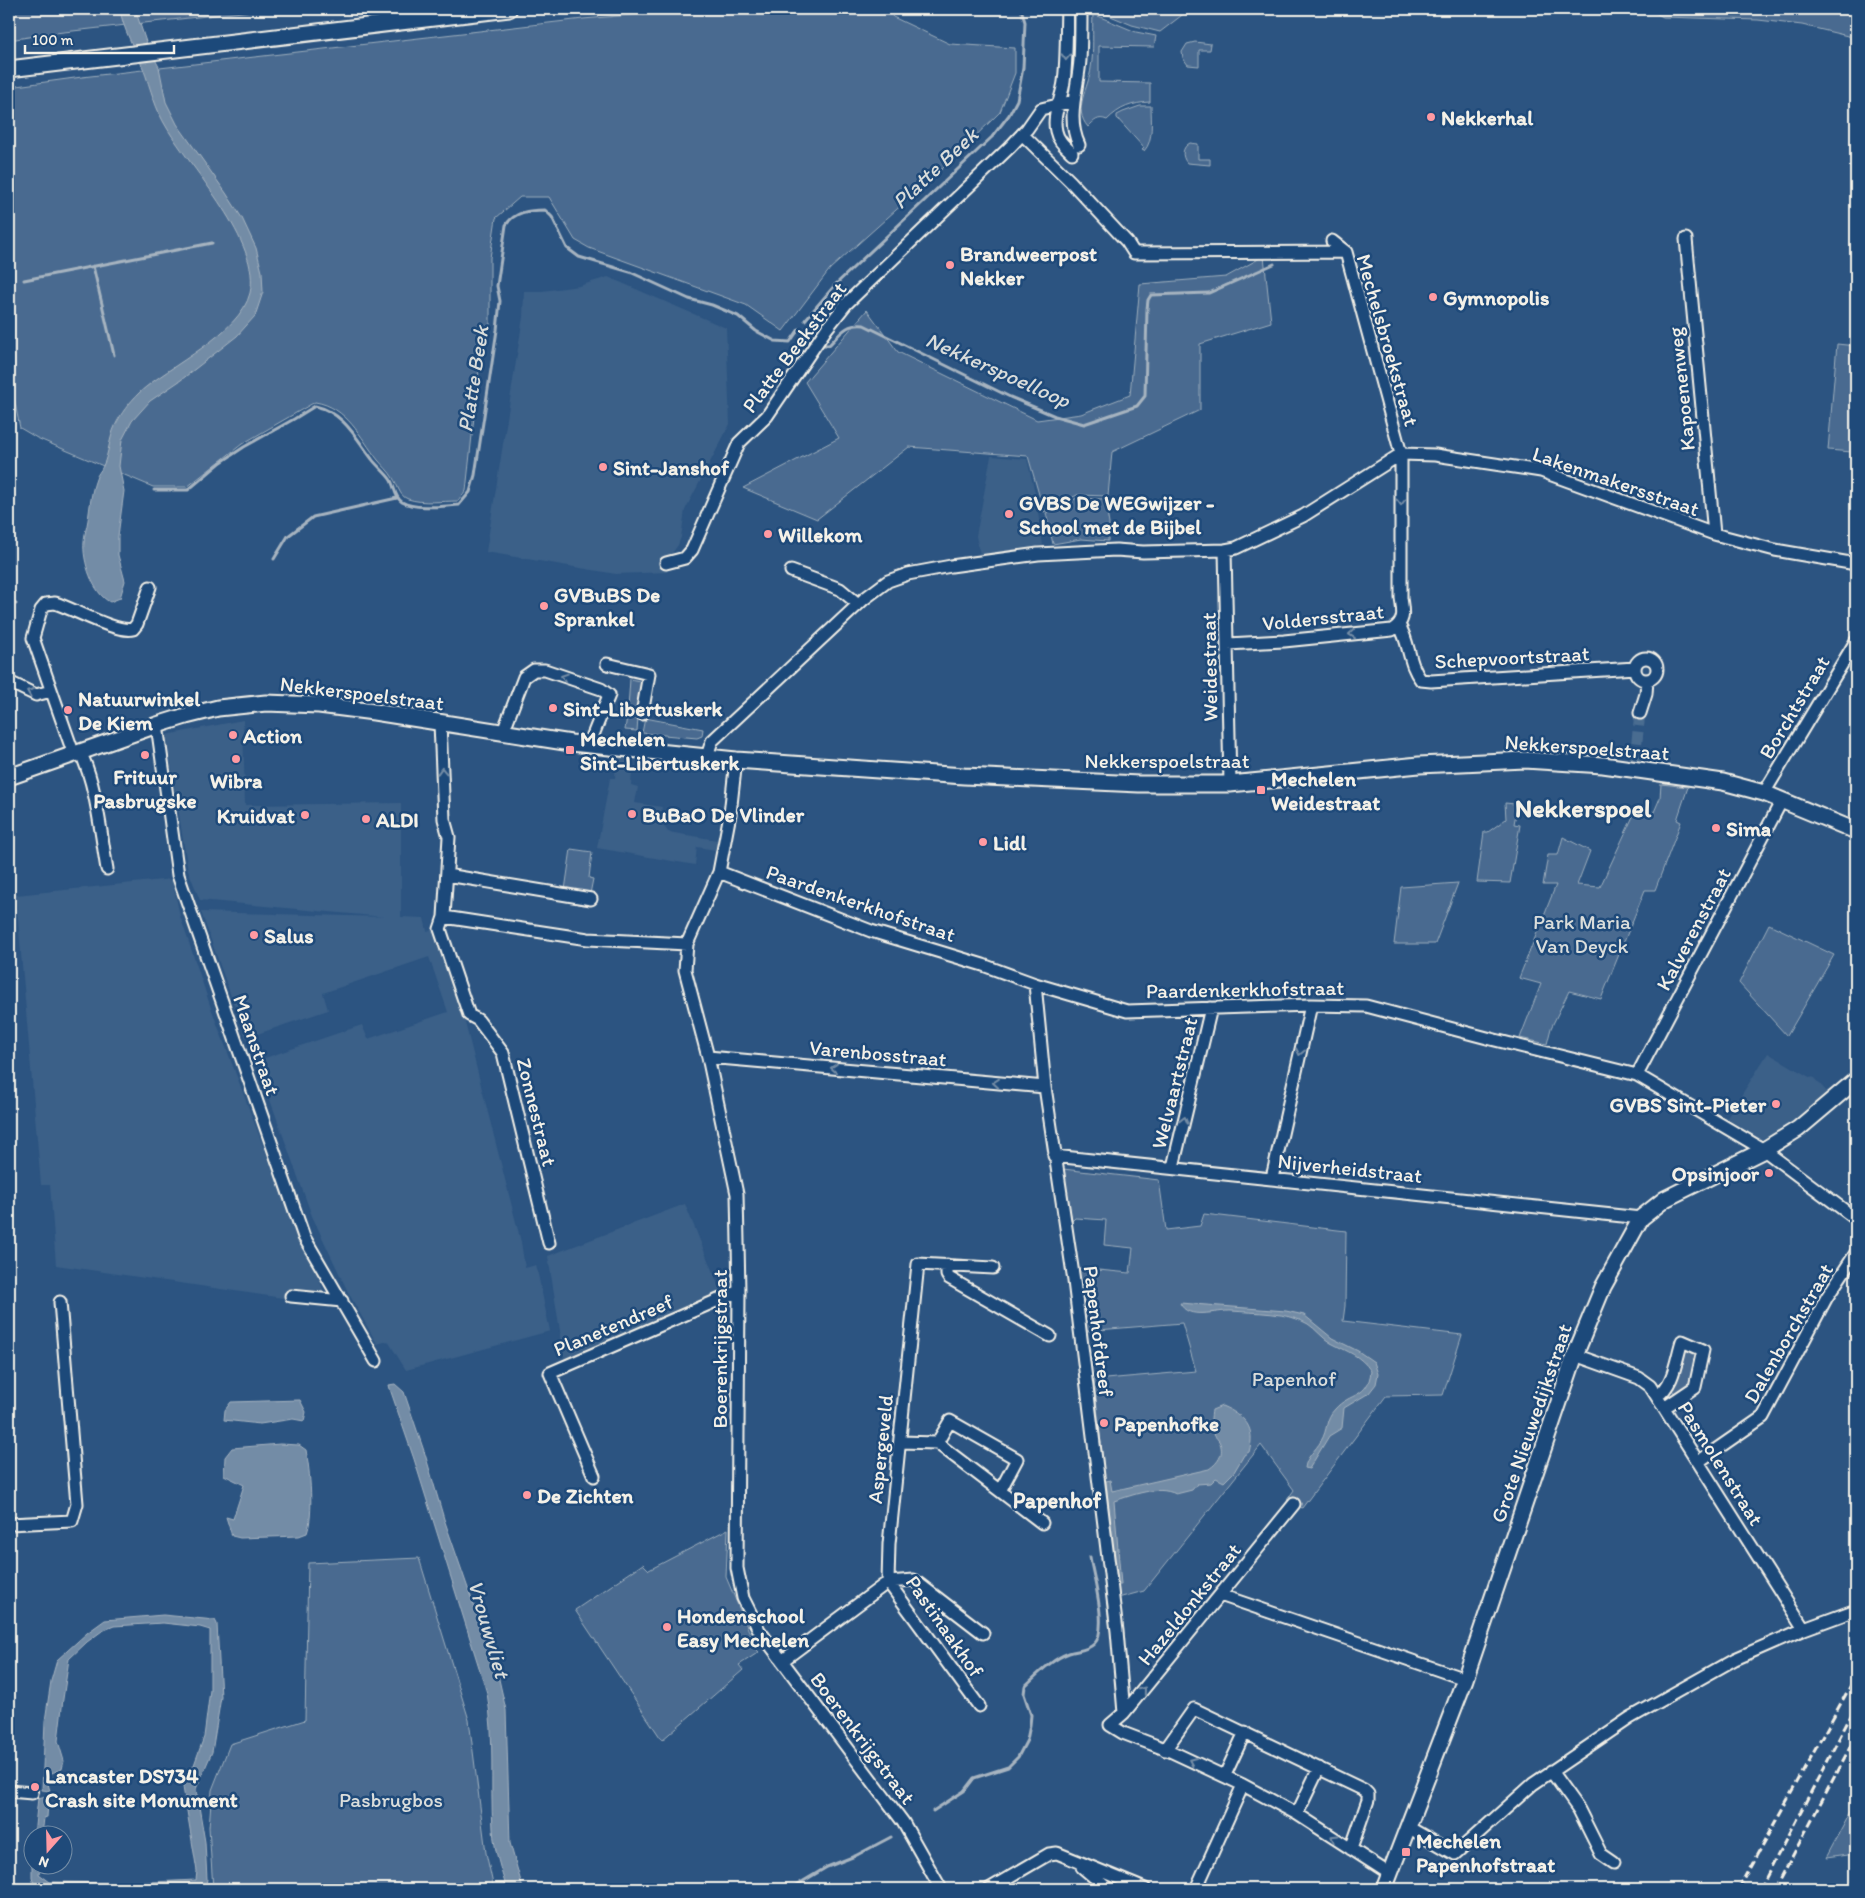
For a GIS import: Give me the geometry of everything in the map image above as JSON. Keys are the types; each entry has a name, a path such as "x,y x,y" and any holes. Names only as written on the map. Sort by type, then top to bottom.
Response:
{"main road":[{"path":"9,69 510,9"},
{"name":"Nekkerspoelstraat","path":"9,777 157,725 218,708 266,703 320,705 589,745 736,760 993,777 1139,784 1230,784 1420,765 1525,760 1604,765 1635,764 1701,777 1764,793 1856,831"},
{"name":"Grote Nieuwedijkstraat","path":"1384,1889 1465,1679 1575,1355 1603,1287 1641,1218 1672,1195 1764,1150 1798,1129 1856,1080"}],"street":[{"path":"1067,9 1064,85 1055,122 1056,133 1060,142 1076,149 1072,121 1080,58 1081,9"},
{"name":"Platte Beekstraat","path":"666,563 685,558 692,550 740,443 767,416 827,328 846,304 1022,134 1041,109 1074,101"},
{"path":"1022,134 1071,182 1127,242 1134,253 1346,252"},
{"name":"Kapoenenweg","path":"1686,239 1714,534"},
{"name":"Mechelsbroekstraat","path":"1332,241 1346,252 1401,454"},
{"path":"707,756 712,741 858,604 888,581 908,574 951,566 1038,554 1116,550 1143,552 1225,550 1236,548 1303,516 1401,454"},
{"name":"Lakenmakersstraat","path":"1401,454 1435,454 1541,471 1714,534 1775,550 1856,564"},
{"name":"Voldersstraat","path":"1228,644 1276,642 1392,630 1399,625 1403,615 1401,598 1401,454"},
{"name":"Weidestraat","path":"1225,550 1230,784"},
{"path":"792,571 840,589 858,604"},
{"path":"107,869 97,810 85,762 77,753 51,691 33,638 41,610 46,604 55,603 115,628 128,631 133,629 137,624 150,586"},
{"name":"Schepvoortstraat","path":"1399,625 1406,636 1414,671 1421,680 1431,681 1635,668 1638,662 1644,658 1654,662 1657,668 1655,674 1647,680 1646,694 1640,713"},
{"name":"Borchtstraat","path":"1764,793 1856,641"},
{"path":"608,664 648,674 642,714"},
{"path":"1635,668 1639,677 1647,680"},
{"path":"503,732 524,677 534,670 545,670 601,690 609,695 589,745"},
{"path":"9,682 36,695 51,691"},
{"name":"Zonnestraat","path":"440,723 444,819 449,837 444,918 440,929 469,1015 478,1020 503,1053 549,1242"},
{"name":"Maanstraat","path":"157,725 178,875 304,1237 376,1361"},
{"name":"Boerenkrijgstraat","path":"736,760 730,814 719,872 687,944 685,970 708,1057 737,1194 739,1291 737,1568 743,1598 759,1630 903,1822 941,1889"},
{"name":"Kalverenstraat","path":"1637,1075 1782,800"},
{"name":"Paardenkerkhofstraat","path":"719,872 871,931 983,965 1035,984 1127,1011 1311,1005 1366,1006 1637,1075 1764,1150 1856,1219"},
{"path":"447,874 591,899"},
{"path":"444,918 588,939 687,944"},
{"name":"Papenhofdreef","path":"1035,984 1044,1087 1074,1281 1117,1631 1124,1713"},
{"path":"1272,1178 1311,1005"},
{"name":"Welvaartstraat","path":"1173,1167 1211,1008"},
{"name":"Varenbosstraat","path":"708,1057 1044,1087"},
{"name":"Nijverheidstraat","path":"1054,1156 1173,1167 1641,1218"},
{"name":"Dalenborchstraat","path":"1698,1462 1763,1417 1827,1297 1856,1253"},
{"name":"Aspergeveld","path":"888,1582 889,1544 918,1264 993,1268"},
{"path":"947,1265 947,1275 949,1278 1050,1336"},
{"name":"Planetendreef","path":"594,1476 550,1373 739,1291"},
{"path":"291,1296 342,1301"},
{"path":"9,1524 72,1521 77,1504 60,1302"},
{"path":"1657,1396 1665,1391 1682,1340 1703,1350 1695,1387 1664,1408"},
{"name":"Pasmolenstraat","path":"1575,1355 1639,1378 1650,1386 1804,1629"},
{"path":"937,1443 950,1421 1017,1459 1000,1491"},
{"path":"900,1442 937,1443 1042,1523"},
{"name":"Hazeldonkstraat","path":"1165,1750 1123,1733 1110,1725 1124,1713 1294,1504"},
{"name":"Pastinaakhof","path":"888,1582 914,1580 983,1633"},
{"path":"782,1661 888,1582"},
{"name":"Pastinaakhof","path":"888,1582 979,1706"},
{"path":"1220,1595 1465,1679"},
{"path":"1408,1827 1456,1854 1533,1784 1639,1713 1735,1660 1804,1629 1856,1610"},
{"path":"1351,1849 1368,1800 1368,1794 1364,1790 1194,1709 1165,1750 1225,1775 1297,1814 1351,1849 1390,1874"},
{"path":"1225,1775 1245,1732"},
{"path":"1297,1814 1319,1768"},
{"path":"1551,1771 1579,1810 1601,1854 1614,1863"},
{"path":"1196,1889 1243,1785"},
{"path":"9,1791 32,1793"},
{"path":"989,1889 1049,1854 1056,1853 1145,1889"},
{"path":"1073,1859 1108,1889"}],"shaded area":[{"path":"120,9 135,9 146,42 159,67 166,102 177,124 242,218 256,248 262,272 263,292 255,316 237,336 181,380 150,401 132,421 122,440 119,466 124,491 118,536 118,555 125,581 120,598 110,602 98,592 90,576 85,558 84,537 93,489 105,461 115,426 126,408 139,393 202,348 233,322 244,308 250,293 251,273 245,252 222,207 163,121 143,68 126,32"},
{"name":"Sint-Janshof","path":"608,277 726,328 730,424 685,510 681,537 670,556 667,572 616,574 486,552 523,317 524,291 542,291 579,286"},
{"name":"GVBS De WEGwijzer - School met de Bijbel","path":"991,456 1027,459 1035,493 1043,545 980,555 976,536"},
{"path":"243,720 245,805 401,803 401,917 424,918 427,931 435,929 461,1007 521,1242 525,1268 536,1265 550,1331 406,1370 388,1341 377,1344 348,1292 312,1216 256,1061 362,1025 368,1039 448,1012 429,957 323,993 328,1010 246,1038 201,912 384,917 200,900 188,870 166,735"},
{"name":"BuBaO De Vlinder","path":"616,756 633,758 631,785 638,787 635,803 662,807 660,820 668,832 717,840 716,850 697,847 695,865 597,848 610,778 615,778"},
{"path":"172,879 180,916 211,1008 273,1172 326,1296 285,1291 283,1298 56,1265 50,1185 41,1185 16,895"},
{"name":"GVBS Sint-Pieter","path":"1768,1053 1811,1078 1813,1077 1828,1093 1788,1128 1761,1140 1727,1118"},
{"path":"685,1204 721,1292 565,1362 548,1256"},
{"path":"1180,1303 1286,1311 1304,1315 1332,1338 1358,1351 1374,1362 1378,1374 1376,1384 1369,1393 1344,1408 1342,1428 1329,1436 1309,1469 1305,1468 1309,1457 1323,1437 1332,1413 1341,1404 1362,1391 1369,1380 1371,1371 1358,1357 1328,1341 1311,1326 1300,1320 1281,1315 1232,1311 1196,1313 1189,1312"},
{"name":"Vrouwvliet","path":"395,1384 404,1392 444,1519 498,1675 506,1710 510,1843 523,1889 507,1889 498,1860 493,1829 492,1744 487,1693 414,1459 390,1389 389,1385"},
{"path":"300,1400 306,1412 304,1421 293,1419 260,1424 224,1420 225,1410 231,1402"},
{"path":"1222,1406 1237,1414 1247,1423 1251,1436 1249,1452 1244,1455 1234,1472 1224,1482 1216,1478 1211,1483 1197,1484 1192,1490 1176,1494 1161,1490 1137,1494 1114,1501 1121,1585 1117,1585 1106,1481 1110,1480 1112,1491 1209,1469 1216,1463 1221,1453 1221,1445 1212,1431 1212,1410"},
{"path":"280,1444 299,1445 306,1450 311,1504 307,1533 299,1536 240,1538 232,1536 226,1517 233,1519 244,1485 224,1475 225,1457 232,1448"},
{"path":"163,1615 215,1620 217,1624 221,1697 212,1752 196,1789 205,1842 206,1885 177,1890 99,1889 39,1886 34,1884 32,1876 42,1876 50,1882 130,1883 196,1880 197,1871 183,1787 188,1772 194,1765 204,1737 210,1690 210,1630 163,1623 114,1626 102,1631 87,1642 69,1659 58,1741 64,1761 62,1769 49,1774 47,1780 50,1791 42,1790 45,1721 51,1681 57,1660 87,1633 105,1620"},
{"path":"46,1796 45,1804 48,1804 47,1817 44,1818 43,1826 35,1826 38,1798"}],"green space":[{"path":"9,9 269,9 55,33 9,40"},
{"path":"701,9 886,9 893,17 950,44 1015,48 1015,73 1000,112 943,168 830,269 783,331 746,305 589,248 575,240 549,197 520,197 496,218 490,258 490,324 479,370 466,491 458,501 414,501 405,498 391,475 352,424 336,410 315,402 242,444 187,487 153,487 37,438 20,428 9,374 9,87 583,19"},
{"path":"1094,9 1190,9 1160,32 1132,25"},
{"path":"1648,9 1820,9 1856,16 1856,38 1802,25 1758,20 1663,17"},
{"path":"1093,14 1136,32 1156,36 1154,47 1099,46 1099,82 1150,83 1150,102 1127,106 1107,120 1099,119 1088,127 1083,120 1081,106 1092,62"},
{"path":"1195,42 1211,44 1210,50 1199,50 1199,66 1188,65 1183,58 1182,52 1187,44"},
{"path":"1140,106 1151,106 1151,136 1144,151 1142,150 1144,148 1117,118 1117,115"},
{"path":"1190,143 1198,144 1198,159 1210,159 1210,165 1187,163 1183,152"},
{"path":"1264,256 1271,322 1200,344 1200,410 1112,452 1108,496 1077,495 1044,512 1028,456 909,447 817,519 743,488 839,438 805,382 867,310 898,352 1037,420 1081,414 1130,395 1140,284 1226,277"},
{"path":"1837,344 1856,346 1856,405 1852,452 1828,450"},
{"path":"1077,498 1105,499 1109,524 1108,541 1081,539 1053,544 1046,513"},
{"path":"630,679 644,682 640,711 628,708"},
{"path":"627,716 638,717 637,731 625,730"},
{"path":"645,718 703,729 702,736 697,738 642,733"},
{"name":"Park Maria Van Deyck","path":"1661,784 1688,787 1677,820 1681,822 1655,890 1645,890 1601,999 1569,991 1551,1028 1547,1044 1520,1038 1541,984 1519,978 1556,885 1543,885 1548,855 1558,855 1563,837 1590,851 1577,885 1600,887 1636,810 1654,812 1660,798"},
{"path":"1505,803 1515,804 1515,807 1517,807 1514,824 1520,825 1510,883 1477,882 1484,832 1488,832 1506,819"},
{"path":"571,849 592,852 589,878 593,879 590,894 565,890"},
{"path":"1458,883 1435,944 1394,944 1401,887"},
{"path":"1769,924 1834,955 1787,1036 1739,983"},
{"name":"Papenhof","path":"1063,1169 1159,1180 1166,1230 1200,1226 1204,1214 1346,1231 1343,1321 1462,1335 1443,1395 1386,1396 1302,1508 1287,1500 1294,1490 1261,1445 1144,1591 1118,1598 1094,1380 1196,1371 1182,1323 1086,1331 1077,1268 1130,1273 1133,1248 1104,1245 1106,1220 1075,1218 1072,1221"},
{"path":"1685,1346 1697,1352 1689,1384 1674,1393 1671,1388"},
{"name":"Hondenschool Easy Mechelen","path":"728,1529 726,1577 754,1643 753,1646 759,1652 739,1665 743,1670 662,1740 575,1610 643,1564 649,1570"},
{"name":"Pasbrugbos","path":"419,1558 469,1720 486,1853 494,1889 213,1889 209,1827 212,1790 230,1744 305,1720 308,1563"},
{"path":"1856,1802 1856,1854 1826,1858"}],"waterway":[{"name":"Platte Beek","path":"805,320 836,284 992,137 1009,115 1017,100 1023,68 1025,22 1021,9"},
{"name":"Platte Beek","path":"154,490 188,490 220,463 244,447 315,406 333,414 348,427 374,462 390,479 399,500 422,507 459,505 470,492 475,475 497,330 500,301 497,286 506,225 513,217 522,213 545,210 552,217 567,248 579,257 630,272 689,299 712,305 738,316 756,331 775,341 790,342 799,329"},
{"path":"24,280 212,243"},
{"name":"Nekkerspoelloop","path":"823,345 829,345 840,333 852,326 864,325 1010,397 1055,416 1084,424 1137,406 1145,396 1147,309 1148,300 1151,295 1209,293 1274,264"},
{"path":"93,266 114,355"},
{"path":"274,559 288,536 313,517 397,498"},
{"path":"9,600 16,604"},
{"path":"933,1811 964,1791 974,1778 1008,1767 1018,1757 1027,1740 1031,1715 1024,1694 1025,1686 1057,1659 1094,1644 1098,1637 1100,1615 1090,1557"},
{"path":"790,1889 827,1867 855,1856 891,1837"}],"tunnel":[{"path":"1635,759 1640,713"}],"railway":[{"path":"1738,1889 1856,1676"},
{"path":"1760,1889 1856,1706"},
{"path":"1775,1889 1856,1736"}],"place":[{"name":"Nekkerhal","path":"1431,117"},
{"name":"Brandweerpost Nekker","path":"950,265"},
{"name":"Gymnopolis","path":"1433,297"},
{"name":"Sint-Janshof","path":"603,467"},
{"name":"GVBS De WEGwijzer - School met de Bijbel","path":"1009,514"},
{"name":"Willekom","path":"768,534"},
{"name":"GVBuBS De Sprankel","path":"544,606"},
{"name":"Sint-Libertuskerk","path":"553,708"},
{"name":"Natuurwinkel De Kiem","path":"68,710"},
{"name":"Action","path":"233,735"},
{"name":"Mechelen Sint-Libertuskerk","path":"570,750"},
{"name":"Frituur Pasbrugske","path":"145,755"},
{"name":"Wibra","path":"236,759"},
{"name":"Mechelen Weidestraat","path":"1261,790"},
{"name":"BuBaO De Vlinder","path":"632,814"},
{"name":"Kruidvat","path":"305,815"},
{"name":"ALDI","path":"366,819"},
{"name":"Sima","path":"1716,828"},
{"name":"Lidl","path":"983,842"},
{"name":"Salus","path":"254,935"},
{"name":"GVBS Sint-Pieter","path":"1776,1104"},
{"name":"Opsinjoor","path":"1769,1173"},
{"name":"Papenhofke","path":"1104,1423"},
{"name":"De Zichten","path":"527,1495"},
{"name":"Hondenschool Easy Mechelen","path":"667,1627"},
{"name":"Lancaster DS734 Crash site Monument","path":"35,1787"},
{"name":"Mechelen Papenhofstraat","path":"1406,1852"}],"district":[{"name":"Nekkerspoel","path":"1583,808"},
{"name":"Papenhof","path":"1057,1500"}]}
